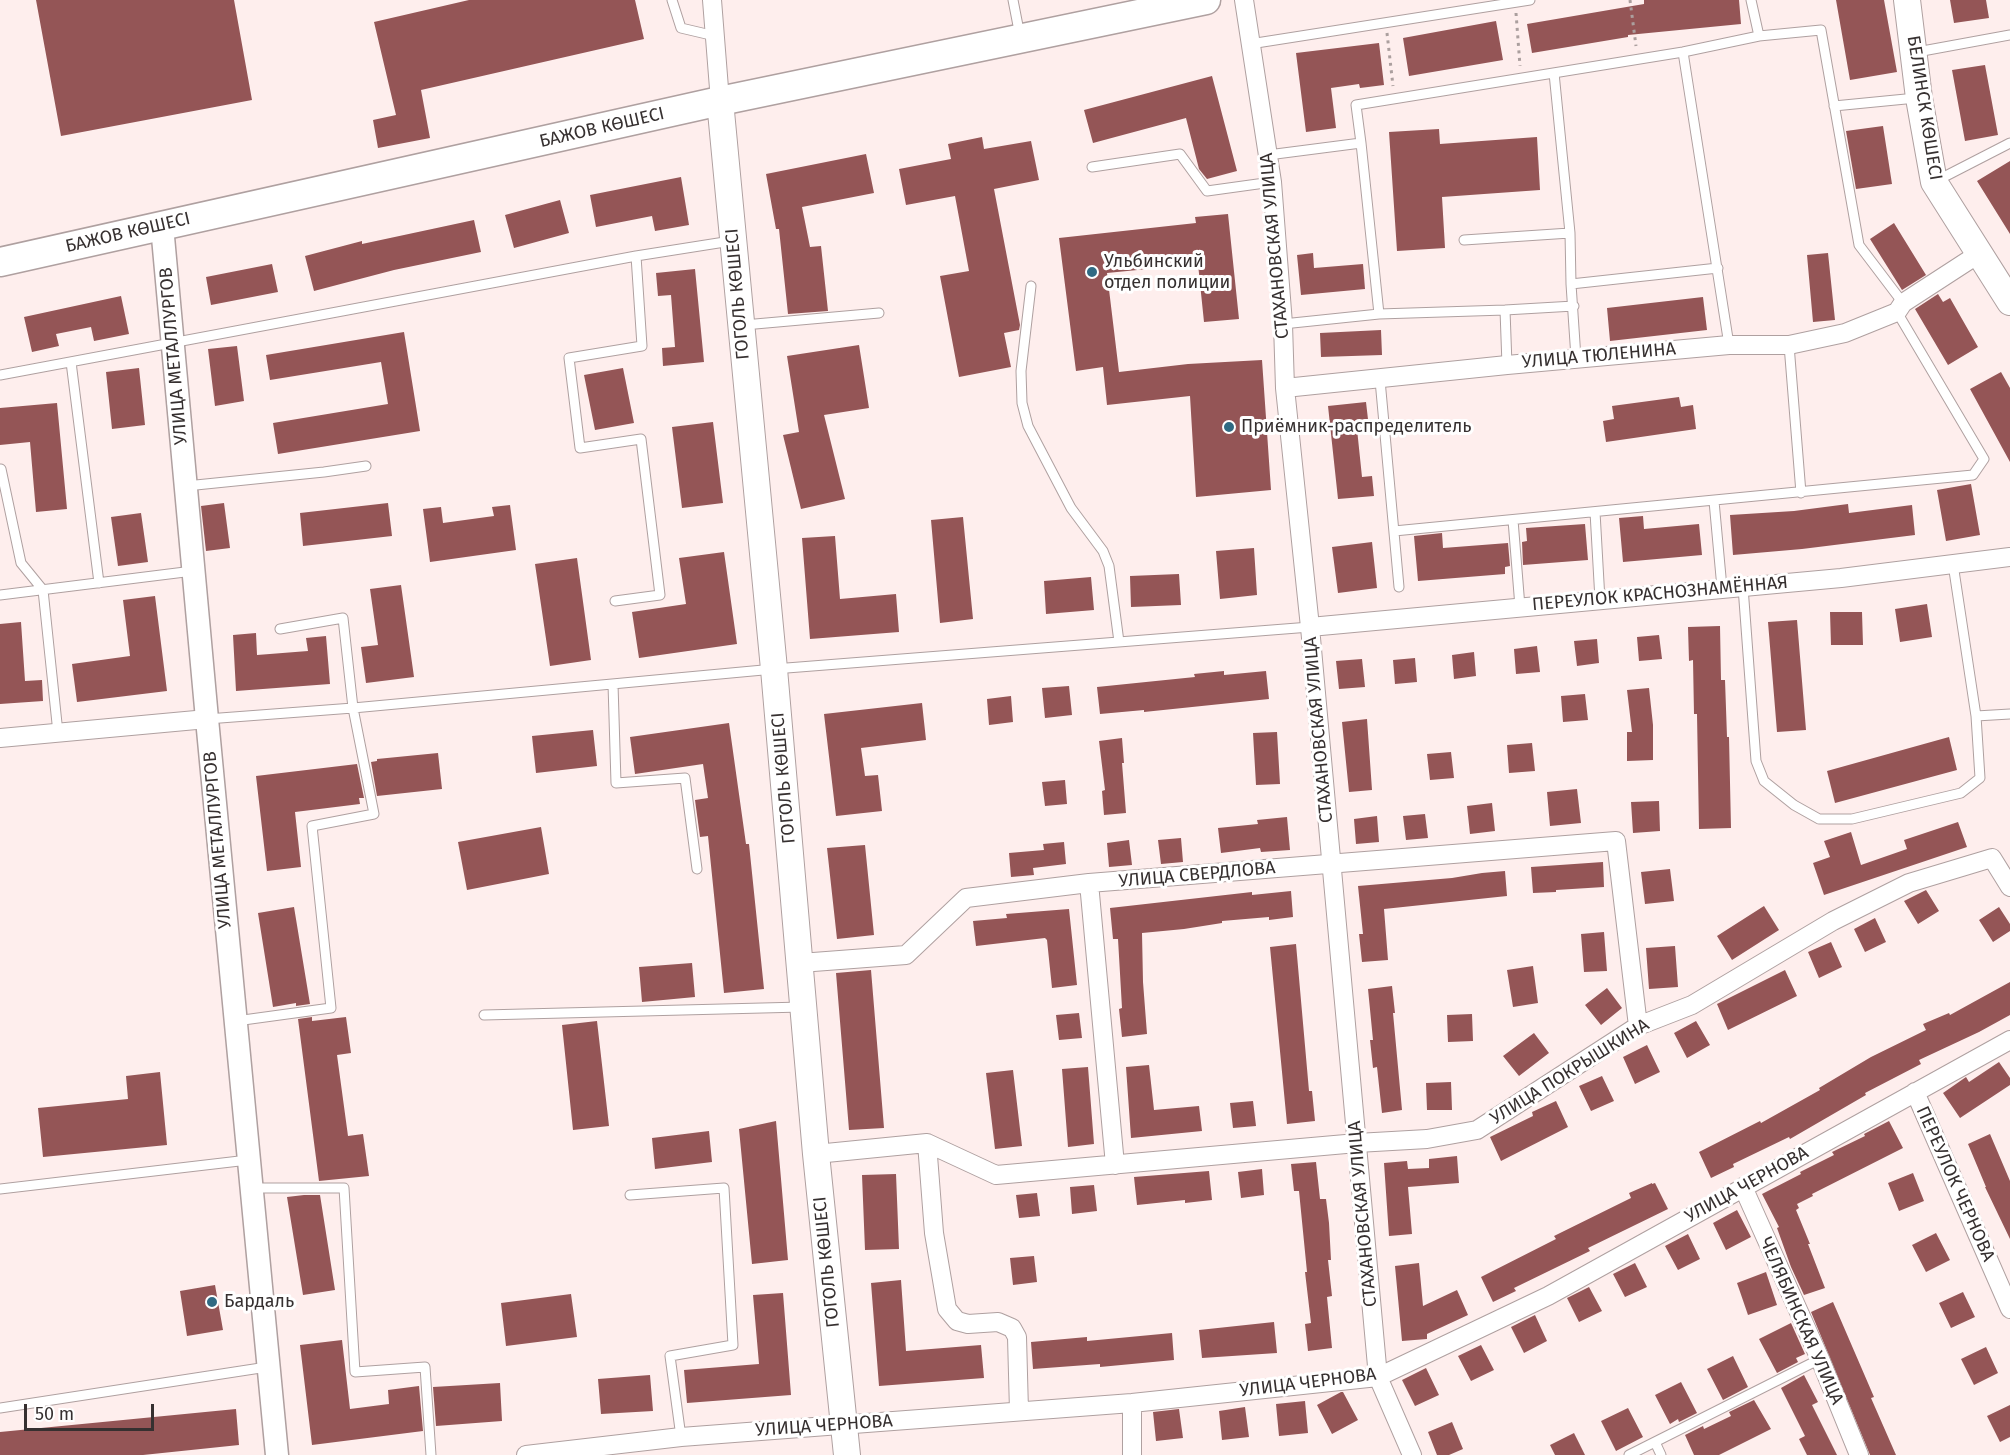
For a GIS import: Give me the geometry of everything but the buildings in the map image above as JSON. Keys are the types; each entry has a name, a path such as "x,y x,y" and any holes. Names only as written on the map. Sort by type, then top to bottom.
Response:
{"main road":[{"name":"БАЖОВ КӨШЕСІ","path":"0,262 720,101 1021,39 1135,11 1206,0"},
{"name":"БЕЛИНСК КӨШЕСІ","path":"1908,0 1919,98 1934,182 2009,299"},
{"name":"ГОГОЛЬ КӨШЕСІ","path":"720,101 774,669 816,1154 847,1455"}],"street":[{"path":"712,0 720,101"},
{"name":"СТАХАНОВСКАЯ УЛИЦА","path":"1244,0 1272,182 1283,324 1285,388 1310,627 1378,1377 1412,1455"},
{"name":"УЛИЦА МЕТАЛЛУРГОВ","path":"162,226 277,1455"},
{"name":"УЛИЦА ТЮЛЕНИНА","path":"1285,388 1576,358 1729,345 1789,345 1845,333 1900,308 1980,253"},
{"name":"ПЕРЕУЛОК КРАСНОЗНАМЁННАЯ","path":"1310,627 1743,587 2010,557"},
{"path":"0,738 207,719"},
{"name":"УЛИЦА СВЕРДЛОВА","path":"800,963 906,955 966,898 1089,884 1616,841 1638,1026"},
{"name":"УЛИЦА ПОКРЫШКИНА","path":"927,1143 996,1175 1357,1143 1427,1139 1477,1130 1638,1026 1692,1005 1833,921 1909,883 1992,858 2010,887"},
{"path":"1089,884 1115,1165"},
{"name":"УЛИЦА ЧЕРНОВА","path":"526,1455 681,1437 1132,1403 1378,1377 1548,1296 2010,1040"},
{"name":"ПЕРЕУЛОК ЧЕРНОВА","path":"1915,1092 2010,1309"},
{"path":"816,1154 927,1143 934,1233 947,1309 957,1321 968,1324 998,1322 1012,1328 1017,1337 1019,1411"},
{"name":"ЧЕЛЯБИНСКАЯ УЛИЦА","path":"1743,1187 1820,1359 1859,1455"},
{"path":"1132,1403 1132,1455"}],"lane":[{"path":"672,0 681,28 715,36"},
{"path":"1013,0 1021,39"},
{"path":"1250,44 1530,0"},
{"path":"1752,0 1759,36"},
{"path":"1379,314 1356,105 1683,52 1759,36 1821,30 1859,246 1900,308 1984,459 1973,475 1394,531"},
{"path":"1914,53 2010,35"},
{"path":"1683,52 1729,345"},
{"path":"1554,73 1570,233 1576,358"},
{"path":"1834,106 1919,98"},
{"path":"1934,182 2010,142"},
{"path":"1268,155 1361,143"},
{"path":"1092,167 1180,154 1207,191 1272,182"},
{"path":"1464,240 1570,233"},
{"path":"0,375 636,256 732,241"},
{"path":"615,601 660,595 641,439 580,448 568,358 642,346 636,256"},
{"path":"1572,284 1718,268"},
{"path":"1031,286 1021,372 1022,403 1028,426 1071,508 1103,551 1109,566 1119,642"},
{"path":"1283,324 1379,314 1574,306"},
{"path":"1505,310 1507,365"},
{"path":"741,325 879,313"},
{"path":"1789,345 1801,493"},
{"path":"71,362 99,583"},
{"path":"1380,380 1399,586"},
{"path":"186,486 366,466"},
{"path":"1,469 21,563 43,590 58,733"},
{"path":"1714,501 1722,588"},
{"path":"1595,512 1600,600"},
{"path":"1513,520 1520,607"},
{"path":"1743,587 1756,760 1764,781 1794,805 1819,819 1852,819 1961,793 1980,778 1977,716 1953,564"},
{"path":"0,595 193,571"},
{"path":"235,1021 331,1008 312,826 374,814 353,708 343,618 280,629"},
{"path":"207,719 353,708 774,669 1310,627"},
{"path":"613,684 616,783 685,778 697,869"},
{"path":"1977,716 2010,714"},
{"path":"484,1015 803,1007"},
{"path":"0,1189 248,1160"},
{"path":"251,1188 344,1188 355,1372 425,1367 431,1455"},
{"path":"630,1195 724,1188 733,1345 670,1356 681,1437"},
{"path":"1629,1455 1820,1359"},
{"path":"0,1408 268,1366"},
{"path":"1655,1442 1661,1455"}],"path":[{"path":"1630,0 1638,58"},
{"path":"1515,2 1521,78"},
{"path":"1386,23 1395,99"}],"place":[{"name":"Ульбинский отдел полиции","path":"1092,272"},
{"name":"Приёмник-распределитель","path":"1229,427"},
{"name":"Бардаль","path":"212,1302"}]}
